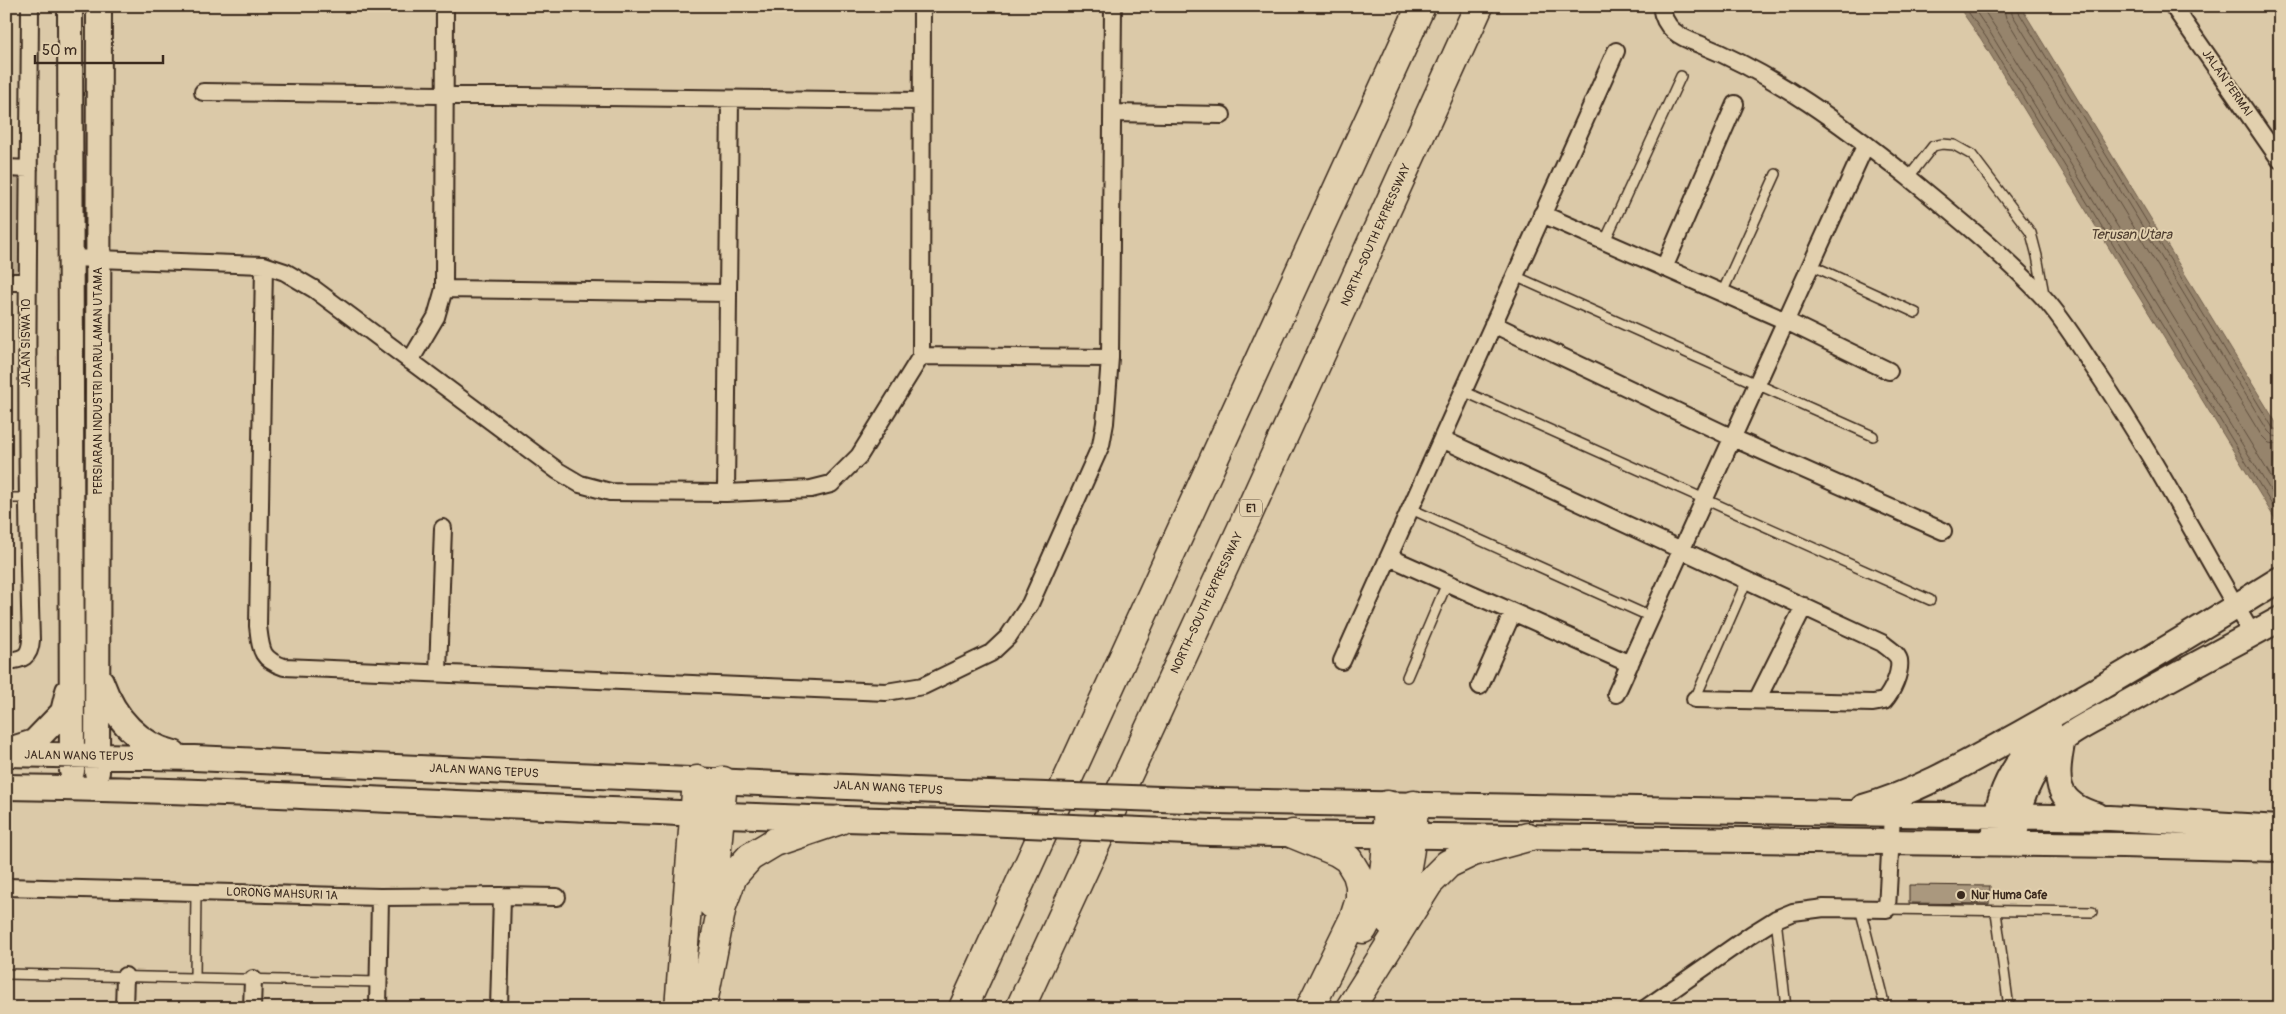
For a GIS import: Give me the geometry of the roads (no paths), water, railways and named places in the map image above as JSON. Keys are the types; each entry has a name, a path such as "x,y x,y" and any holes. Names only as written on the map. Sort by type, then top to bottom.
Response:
{"highway":[{"path":"963,1004 1225,437 1421,6"},
{"name":"NORTH–SOUTH EXPRESSWAY","path":"1020,1008 1238,537 1480,6"},
{"path":"703,1003 710,781"},
{"path":"1345,1008 1371,964 1402,895 1400,835 1387,804"},
{"path":"1317,1008 1372,914 1381,891 1386,867 1414,805"},
{"path":"679,1008 708,814"},
{"path":"703,1003 722,906 732,876 750,857 775,842 840,820"},
{"path":"1293,834 1337,852 1348,859 1357,874 1360,885 1360,899 1354,918 1310,1008"},
{"path":"1350,1008 1429,883 1448,864 1473,852 1528,837"}],"main road":[{"path":"70,6 72,788"},
{"name":"PERSIARAN INDUSTRI DARULAMAN UTAMA","path":"97,789 99,6"},
{"path":"1838,814 1894,799 1922,786 2071,705 2276,581"},
{"path":"2006,816 2027,788 2042,761 2063,739 2162,682 2280,619"},
{"path":"6,752 34,742 63,712 72,672"},
{"path":"98,672 109,704 131,731 160,750 194,758"},
{"path":"2005,843 2006,816 2004,791 2017,764 2031,744 2071,705"},
{"path":"2063,739 2057,768 2057,779 2062,793 2071,804 2085,812 2110,818 2280,828"},
{"name":"JALAN WANG TEPUS","path":"6,752 73,756 194,758 961,792 1217,801 2110,818"},
{"path":"6,787 213,792 840,820 959,822 1210,832 2005,843 2280,849"}],"street":[{"name":"JALAN SISWA 10","path":"6,661 26,658 30,650 26,498 26,282 30,6"},
{"path":"410,362 436,317 444,289 444,6"},
{"path":"71,258 264,265 285,272 314,290 558,470 580,484 610,492 726,493 811,490 831,484 859,456 920,356 922,6"},
{"path":"264,265 258,626 261,650 270,662 284,667 886,692 923,686 991,653 1008,637 1030,604 1101,444 1105,423 1110,358 1113,6"},
{"path":"1661,6 1662,15 1669,28 1683,38 1736,59 1816,108 1866,144 1975,233 2044,299 2116,400 2252,634"},
{"name":"JALAN PERMAI","path":"2173,6 2280,160"},
{"path":"1342,661 1616,51"},
{"path":"203,92 921,101"},
{"path":"726,493 730,99"},
{"path":"1664,268 1736,104"},
{"path":"1113,113 1222,114"},
{"path":"1616,694 1866,144"},
{"path":"6,168 29,169"},
{"path":"1542,214 1786,321 1889,370"},
{"path":"6,282 26,282"},
{"path":"444,289 728,292"},
{"path":"1493,324 1733,438 1943,531"},
{"path":"920,356 1110,358"},
{"path":"1442,439 1804,606 1882,644 1895,653 1899,660 1891,693 1884,701 1873,703 1695,699"},
{"path":"438,672 443,528"},
{"path":"1388,557 1630,664"},
{"path":"1757,700 1804,606"},
{"path":"1480,686 1513,612"},
{"path":"1646,1008 1776,919 1793,912 1824,908 1887,909 1892,815"},
{"name":"LORONG MAHSURI 1A","path":"6,887 196,891 380,898 502,896 557,898"},
{"path":"499,1008 502,896"},
{"path":"378,1008 380,898"},
{"path":"124,1008 125,976"},
{"path":"252,1008 253,979"}],"lane":[{"path":"1605,241 1681,76"},
{"path":"1908,178 1933,146 1942,144 1954,145 1972,155 2031,233 2044,299"},
{"path":"1722,293 1776,174"},
{"path":"1811,265 1916,314"},
{"path":"1515,276 1873,436"},
{"path":"1463,391 1930,600"},
{"path":"6,498 26,498"},
{"path":"1410,509 1651,617"},
{"path":"1695,699 1747,580"},
{"path":"1407,677 1447,583"},
{"path":"195,978 196,891"},
{"path":"1860,908 1883,999"},
{"path":"1887,909 2092,912"},
{"path":"1996,912 2009,1008"},
{"path":"1776,919 1786,1008"},
{"path":"6,974 379,982"}],"water":[{"name":"Terusan Utara","path":"1958,6 2021,6 2280,429 2280,527 1981,39"}],"place":[{"name":"Nur Huma Cafe","path":"1961,895"}]}
